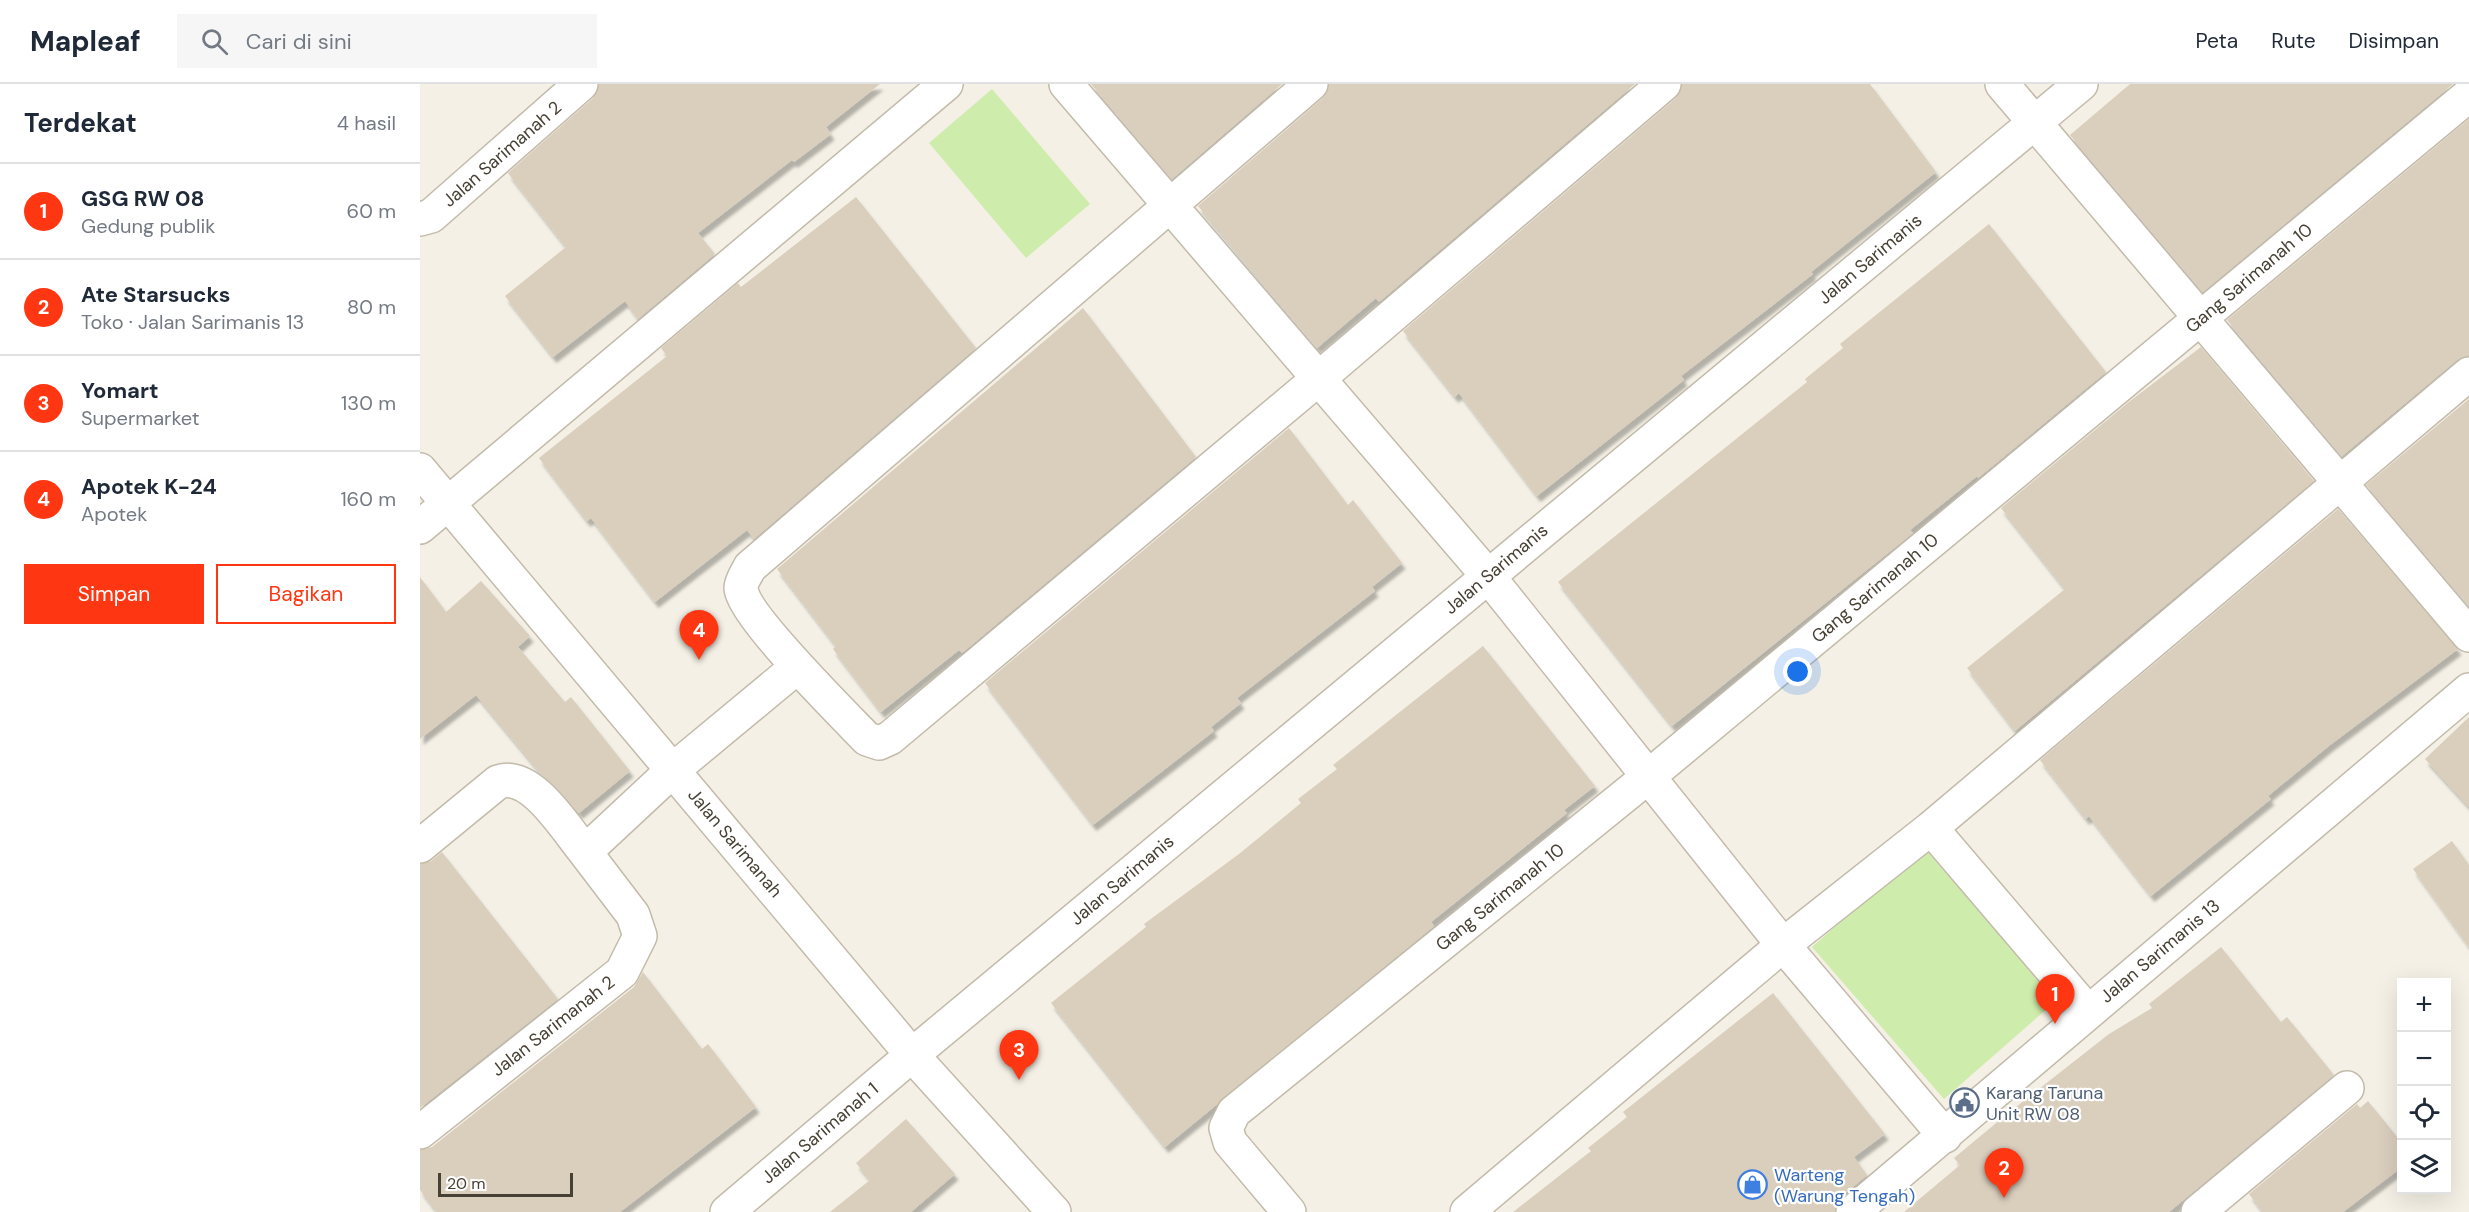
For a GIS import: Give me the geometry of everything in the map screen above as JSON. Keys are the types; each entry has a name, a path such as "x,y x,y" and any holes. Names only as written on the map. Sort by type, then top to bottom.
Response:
{"street":[{"name":"Jalan Sarimanah 2","path":"420,219 431,216 581,84"},
{"path":"420,527 946,84"},
{"path":"1066,84 1488,576 1783,945 1945,1136"},
{"path":"1311,84 1168,204 750,567 741,586 744,601 797,667 867,739 879,743 885,742 1318,379 1664,84"},
{"path":"2002,84 2469,635"},
{"name":"Jalan Sarimanis","path":"912,1055 2081,84"},
{"name":"Gang Sarimanah 10","path":"1289,1212 1230,1142 1226,1128 1234,1112 1649,776 2469,95"},
{"path":"1467,1212 1783,945 1931,828 2469,374"},
{"name":"Jalan Sarimanah","path":"420,470 674,769 912,1055 1054,1212"},
{"path":"585,852 674,769 797,667"},
{"name":"Jalan Sarimanis 13","path":"1852,1212 1945,1136 2469,690"},
{"name":"Jalan Sarimanah 2","path":"420,846 498,782 509,778 523,782 545,803 633,915 640,936 622,972 420,1132"},
{"path":"1931,828 2088,1012"},
{"name":"Jalan Sarimanah 1","path":"727,1212 912,1055"},
{"path":"2198,1212 2347,1088"}],"green space":[{"path":"992,89 1090,204 1026,258 929,143"},
{"path":"1924,848 2057,1000 1944,1099 1812,947"}],"building":[{"path":"599,84 880,84 826,127 831,134 794,162 792,160 698,233 715,254 638,319 625,301 553,357 505,296 566,247 508,173 593,98"},
{"path":"1091,84 1282,84 1172,179"},
{"path":"1329,84 1635,84 1379,302 1376,298 1317,348 1198,206 1323,98"},
{"path":"1682,84 1870,84 1936,172 1811,272 1813,274 1681,376 1684,380 1537,496 1459,393 1455,397 1403,331 1676,98"},
{"path":"2130,84 2453,84 2203,292 2070,135"},
{"path":"2469,119 2469,356 2457,360 2342,456 2227,320"},
{"path":"856,197 976,348 754,539 747,530 655,602 591,518 587,521 539,458 667,356 661,348 738,283 741,287"},
{"path":"1989,224 2106,372 1978,478 1977,476 1910,530 1913,533 1672,726 1558,582 1807,382 1805,379 1843,348 1840,344"},
{"path":"1083,308 1196,457 962,653 959,650 881,712 833,649 836,646 777,569"},
{"path":"2201,347 2314,481 2015,731 1967,668 2065,589 2001,508 2130,401"},
{"path":"2469,399 2469,606 2366,485"},
{"path":"1289,428 1348,505 1353,500 1402,563 1372,587 1375,591 1237,698 1241,703 1211,727 1214,731 1093,825 985,683"},
{"path":"2338,509 2458,649 2330,745 2268,796 2271,799 2151,896 2089,816 2086,819 2040,760"},
{"path":"420,577 446,612 481,581 530,636 518,647 565,702 571,697 630,771 579,813 543,776 476,695 420,739"},
{"path":"1483,646 1595,786 1564,810 1567,813 1431,922 1434,926 1165,1147 1051,1003 1146,927 1144,924 1239,854 1301,803 1298,799 1337,769 1333,765"},
{"path":"2469,717 2469,807 2425,759"},
{"path":"2452,841 2469,865 2469,947 2413,869"},
{"path":"442,852 558,999 420,1108 420,864 431,861"},
{"path":"2221,947 2281,1022 2287,1017 2334,1075 2169,1212 1904,1212 1960,1165 1954,1158 2109,1034 2152,1008 2149,1004"},
{"path":"643,972 702,1049 708,1044 756,1107 620,1212 437,1212 420,1190 420,1150 432,1147 634,987"},
{"path":"1773,993 1885,1134 1854,1157 1867,1175 1840,1198 1835,1212 1513,1212 1591,1151 1588,1148 1627,1117 1623,1112"},
{"path":"2368,1101 2397,1137 2397,1171 2343,1212 2263,1212 2249,1194 2357,1104 2360,1108"},
{"path":"906,1119 955,1174 911,1212 830,1212 870,1180 856,1163"}],"place":[{"name":"Apotek K-24","path":"699,660"},
{"name":"GSG RW 08","path":"2055,1024"},
{"name":"Yomart","path":"1019,1080"},
{"name":"Karang Taruna Unit RW 08","path":"1965,1103"},
{"name":"Warteng (Warung Tengah)","path":"1753,1185"},
{"name":"Ate Starsucks","path":"2004,1198"}]}
